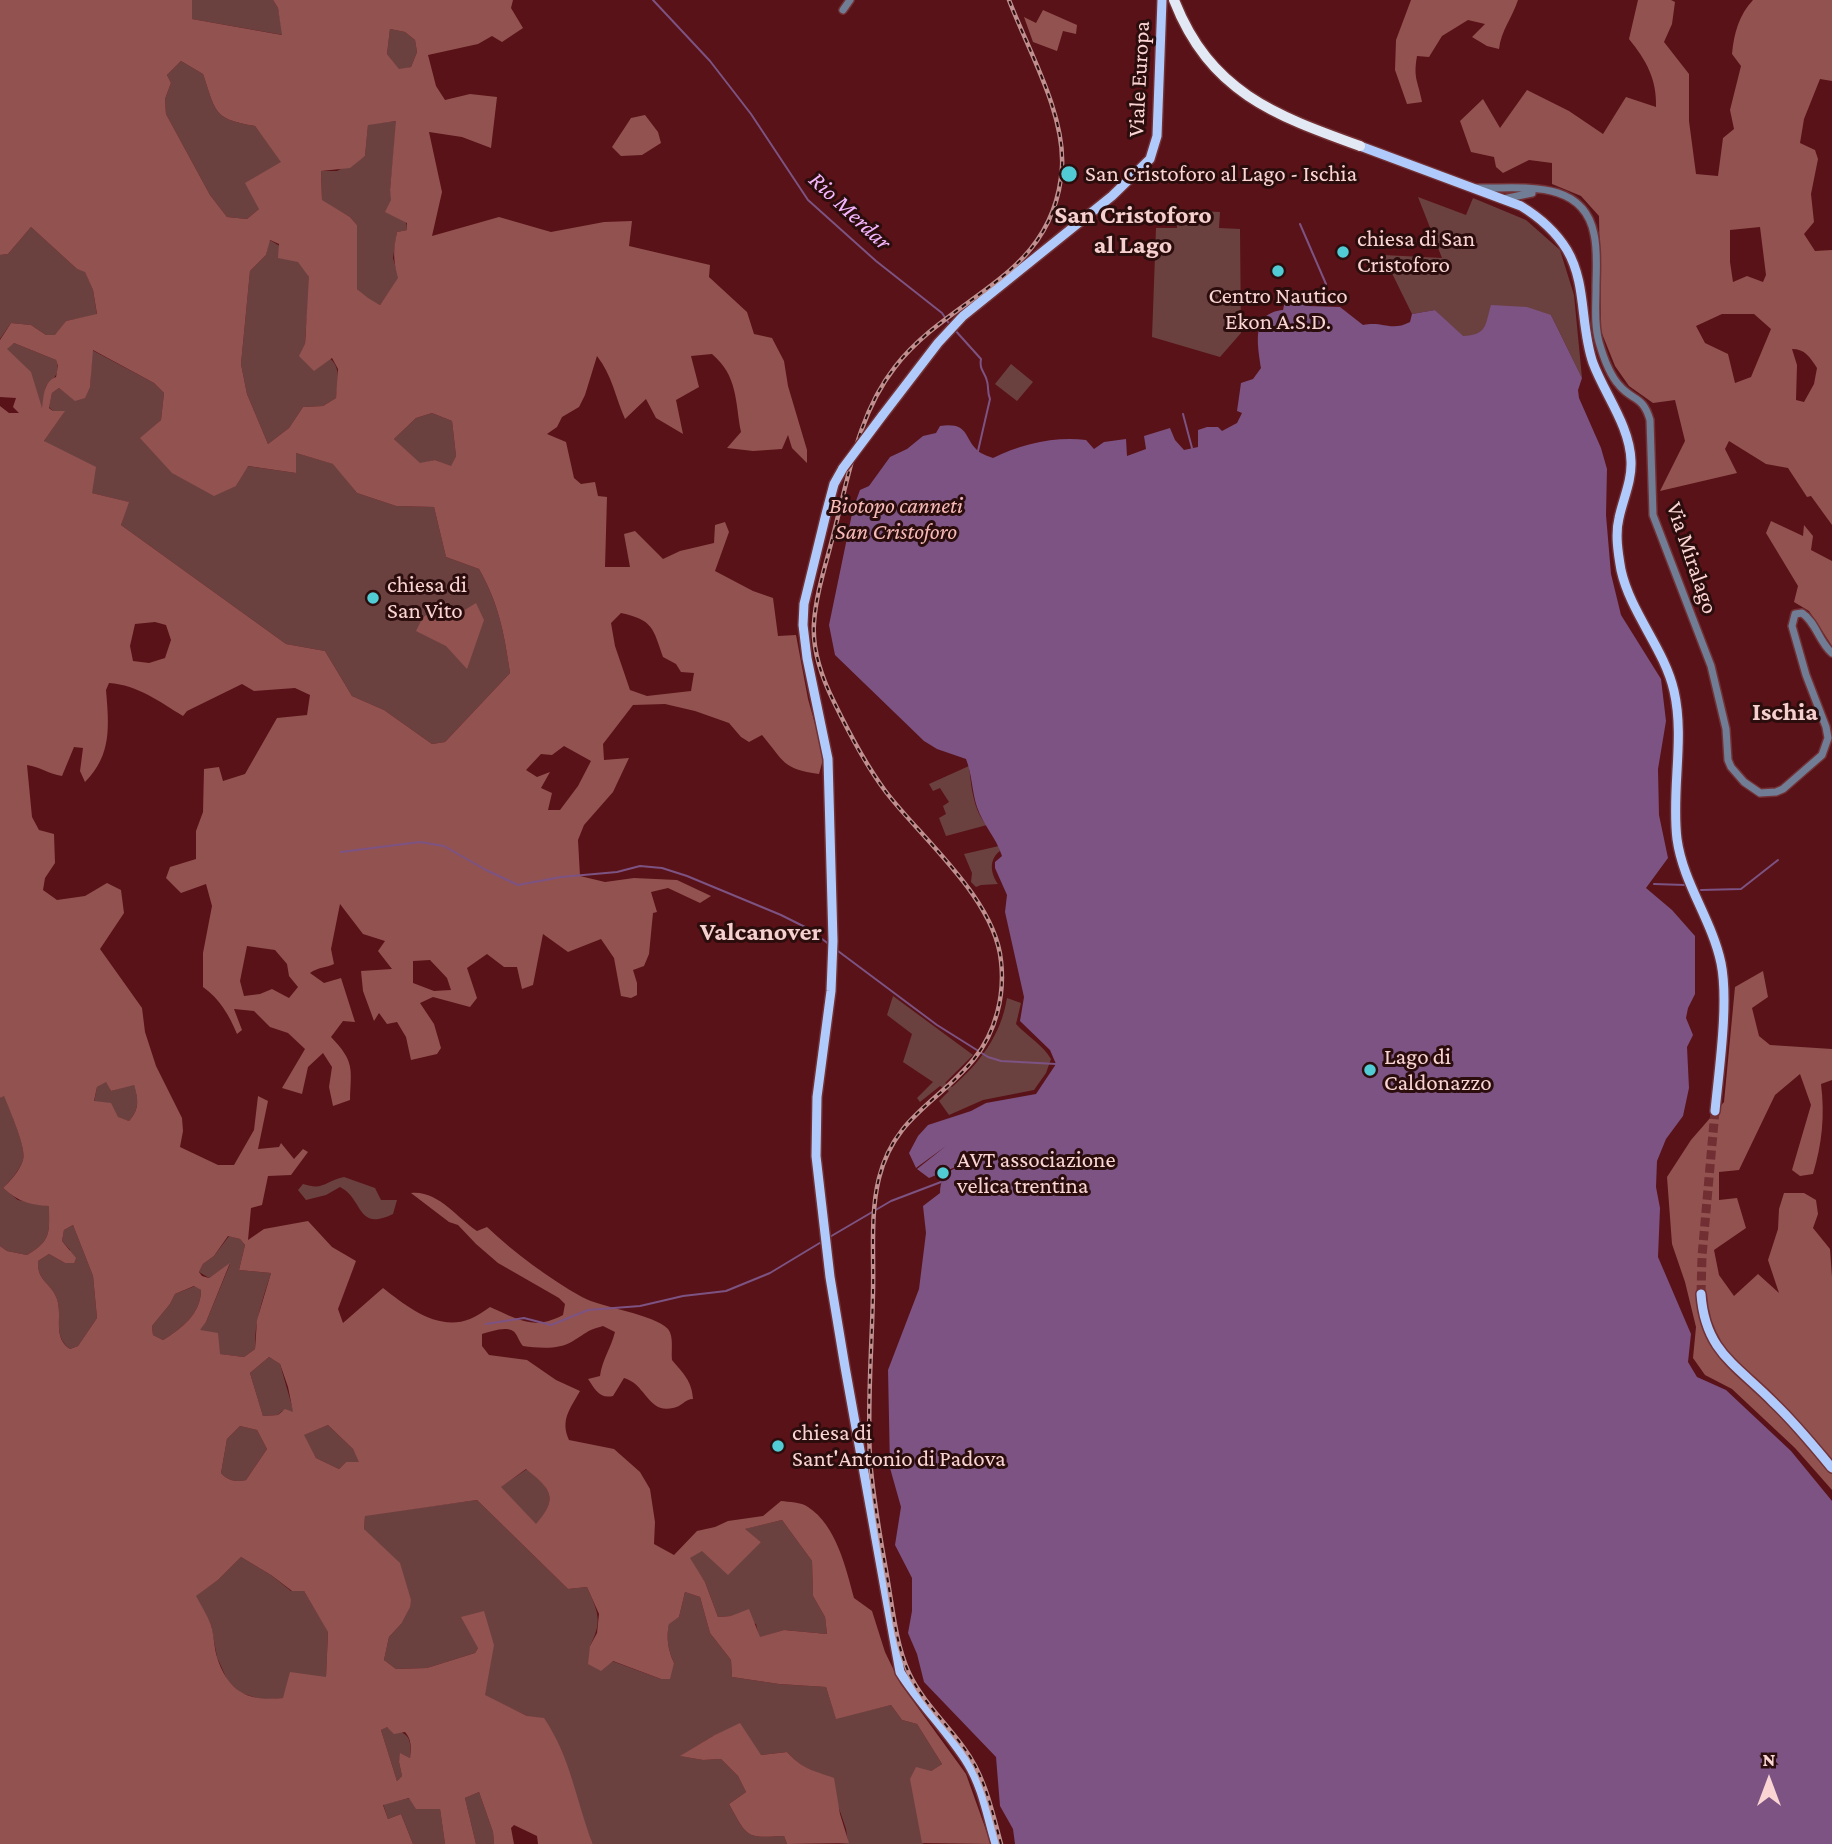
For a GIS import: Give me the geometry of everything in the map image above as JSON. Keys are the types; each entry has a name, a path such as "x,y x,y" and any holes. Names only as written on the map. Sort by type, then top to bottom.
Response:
{"highway":[{"path":"1174,0 1199,47 1214,67 1239,90 1285,118 1360,146"}],"main road":[{"name":"Viale Europa","path":"996,1844 968,1762 914,1695 901,1672 853,1414 826,1247 815,1129 834,958 828,759 807,658 803,625 804,604 834,484 882,416 958,322 1112,197 1150,159 1157,136 1162,0"},
{"path":"1360,146 1529,211 1548,227 1567,250 1580,285 1586,335 1593,362 1629,443 1631,471 1618,520 1617,547 1621,570 1628,592 1668,672 1677,706 1677,840 1683,865 1721,961 1724,981 1715,1111"},
{"path":"1701,1294 1706,1323 1724,1357 1791,1420 1832,1468"}],"street":[{"path":"843,10 850,0"},
{"path":"1472,188 1546,191"},
{"path":"1507,189 1502,194 1502,199 1546,191"},
{"name":"Via Miralago","path":"1546,191 1575,199 1589,215 1595,236 1596,333 1602,355 1620,387 1638,398 1647,409 1650,421 1653,515 1711,666 1726,729 1731,766 1744,782 1760,793 1776,792 1801,776 1822,755 1828,738 1806,675 1792,626 1792,617 1798,613 1805,614 1824,646 1832,653"},
{"path":"1527,194 1525,201 1529,211"}],"shaded area":[{"path":"0,0 192,0 192,19 282,35 278,8 273,0 513,0 511,8 523,28 502,42 492,36 478,44 428,55 436,86 445,100 470,94 497,97 491,148 462,137 429,132 442,192 432,236 499,217 551,232 604,222 632,221 629,246 710,265 709,277 747,312 754,334 772,338 784,361 788,386 807,450 807,463 792,448 788,435 782,449 753,451 727,448 741,432 736,399 727,371 712,354 691,356 699,387 676,400 683,434 656,418 646,399 625,419 610,378 597,356 579,407 562,417 557,427 547,434 566,442 574,478 581,484 595,482 598,496 607,497 605,567 630,567 624,534 635,531 663,559 680,551 714,543 715,525 725,522 729,532 715,571 773,598 778,636 796,635 808,699 824,756 819,774 807,772 785,762 762,735 749,742 729,723 695,711 665,704 633,705 603,744 604,760 629,758 613,792 584,825 578,840 580,876 605,882 634,878 677,880 711,896 700,903 668,888 651,892 657,912 653,913 649,954 644,966 633,970 637,995 631,998 621,996 614,958 601,939 568,952 543,934 533,985 522,989 517,967 504,967 487,954 467,968 477,998 470,1007 433,997 420,1003 434,1024 441,1048 437,1054 411,1060 406,1037 397,1022 387,1024 379,1013 374,1021 363,991 361,971 392,969 378,951 385,941 363,934 340,904 331,949 334,964 310,973 324,983 341,978 355,1022 343,1021 331,1037 348,1059 350,1100 333,1106 329,1087 332,1067 323,1053 308,1067 302,1094 282,1088 305,1049 288,1033 270,1027 254,1011 234,1009 242,1030 237,1034 223,1008 203,987 203,953 212,906 206,884 181,893 166,878 170,867 196,859 196,831 203,812 204,769 219,767 223,781 245,774 277,718 307,715 310,695 295,688 254,691 242,684 187,711 183,716 139,691 109,683 106,690 107,739 94,772 85,782 80,771 83,748 74,747 62,776 27,765 32,817 39,830 54,834 55,863 45,878 43,890 57,900 85,896 107,883 121,890 124,913 100,949 142,1008 145,1032 156,1066 182,1118 180,1147 218,1165 234,1165 254,1130 258,1096 268,1101 258,1149 279,1147 281,1143 294,1159 303,1149 308,1152 291,1175 268,1176 262,1205 251,1208 248,1240 264,1229 308,1221 332,1247 356,1261 338,1309 343,1323 383,1288 423,1315 446,1322 470,1319 490,1307 534,1323 563,1315 565,1304 559,1298 498,1263 458,1225 449,1222 411,1193 421,1193 447,1206 477,1231 487,1227 533,1265 582,1297 651,1319 668,1329 672,1339 672,1360 689,1382 693,1399 665,1409 652,1403 637,1386 624,1378 613,1396 601,1395 595,1390 588,1379 600,1376 615,1332 603,1326 567,1344 549,1348 523,1346 513,1331 498,1330 482,1334 482,1346 489,1355 527,1360 556,1380 580,1391 566,1420 569,1440 614,1449 640,1472 650,1489 655,1522 654,1544 674,1555 697,1531 728,1521 763,1516 781,1501 802,1504 818,1515 833,1536 854,1598 872,1611 885,1652 900,1683 966,1774 991,1844 922,1843 910,1779 916,1767 931,1771 942,1764 917,1724 902,1720 891,1705 836,1719 826,1687 732,1677 731,1660 710,1633 700,1597 685,1592 679,1617 669,1624 668,1644 674,1663 670,1679 661,1679 613,1661 601,1671 588,1664 590,1646 597,1633 599,1614 587,1587 568,1589 477,1500 365,1516 364,1529 400,1563 411,1600 401,1624 389,1637 384,1660 396,1669 427,1668 475,1653 478,1648 461,1617 484,1611 494,1645 485,1695 527,1716 544,1718 567,1764 593,1844 538,1844 537,1836 514,1825 511,1828 514,1844 494,1844 493,1832 479,1792 465,1798 476,1844 445,1844 440,1809 416,1809 409,1798 383,1805 388,1819 401,1814 413,1844 0,1844 0,1246 7,1251 27,1255 41,1245 49,1229 49,1206 24,1202 3,1188 19,1168 24,1155 4,1096 0,1098 0,406 9,413 19,413 13,407 16,398 0,397 0,340 11,323 31,325 46,335 55,335 66,321 97,314 93,290 85,272 77,269 31,227 8,254 0,255","holes":["390,29 405,32 415,40 417,52 411,67 399,69 387,54","181,61 203,74 218,112 231,120 255,126 281,162 245,183 259,209 247,219 227,217 210,195 166,114 165,99 171,83 167,75","396,121 391,200 385,212 407,223 407,230 397,232 394,255 398,278 380,305 357,289 357,225 350,217 322,200 321,171 350,168 365,156 368,125","270,240 279,244 278,258 298,262 309,277 305,344 299,356 314,371 332,358 338,369 336,398 323,406 303,407 289,428 268,444 247,394 241,364 250,271 266,255","14,343 56,360 56,377 46,386 42,408 31,372 7,349","93,350 154,383 164,393 161,420 140,438 172,473 214,496 236,486 248,466 296,473 296,453 333,464 357,493 396,506 434,507 446,557 479,569 486,582 500,619 510,673 445,742 432,744 384,710 352,696 325,651 286,644 121,525 129,502 92,493 96,467 44,441 65,411 53,411 49,408 52,393 59,388 75,401 85,398 90,387","432,413 452,421 456,456 451,466 435,460 420,463 394,439 416,418","621,613 646,622 654,632 663,657 676,664 681,672 694,673 691,691 647,696 630,690 615,646 611,623","155,622 166,625 171,640 165,658 149,663 133,661 130,646 135,624","564,746 591,761 578,786 560,810 548,810 552,793 541,788 550,772 537,777 526,770 541,754 552,755","247,946 275,950 287,964 289,976 298,987 289,998 272,989 244,996 240,981","430,960 447,978 451,990 434,991 413,983 413,961","106,1082 111,1091 134,1085 137,1104 129,1121 118,1117 111,1103 94,1101 97,1087","73,1225 93,1276 97,1318 78,1346 70,1349 61,1339 57,1299 42,1278 38,1261 49,1254 65,1263 74,1263 76,1258 62,1241 64,1230","228,1236 240,1239 245,1245 239,1270 271,1273 257,1320 255,1349 244,1357 220,1354 218,1333 200,1330 206,1322 230,1263 209,1278 199,1272 203,1264 214,1256","194,1286 201,1290 194,1313 177,1331 163,1340 153,1335 152,1326 175,1294","269,1357 280,1364 288,1387 293,1412 285,1409 278,1415 263,1416 250,1373","328,1425 353,1449 359,1462 346,1462 339,1469 316,1458 304,1435","240,1426 257,1430 267,1449 246,1480 226,1478 221,1473 227,1439","526,1469 541,1482 549,1494 550,1500 536,1524 501,1487","782,1520 812,1561 813,1596 825,1617 827,1634 784,1630 760,1637 749,1609 731,1616 718,1617 705,1582 690,1558 702,1551 728,1575 761,1542 745,1529","241,1557 292,1591 304,1591 328,1632 326,1677 290,1672 283,1698 259,1698 241,1692 227,1679 222,1669 211,1625 196,1596 218,1580","387,1727 394,1734 405,1732 409,1738 410,1758 400,1753 402,1776 397,1781 381,1730"]},
{"path":"192,0 273,0 278,8 283,35 192,19"},
{"path":"1411,0 1518,0 1499,49 1487,46 1472,37 1485,24 1468,20 1442,36 1429,57 1417,56 1416,75 1422,102 1407,104 1395,70 1396,40"},
{"path":"1638,0 1675,2 1672,24 1664,42 1689,74 1689,121 1696,174 1718,176 1723,138 1734,129 1730,110 1741,66 1732,54 1736,32 1744,12 1753,0 1832,0 1832,81 1820,79 1804,119 1800,143 1815,150 1818,159 1811,194 1814,222 1804,234 1815,251 1832,250 1832,525 1811,496 1807,497 1788,468 1766,464 1729,441 1725,449 1737,473 1660,491 1685,441 1675,400 1653,403 1629,386 1615,366 1601,331 1599,216 1581,196 1552,184 1552,163 1529,160 1503,173 1496,167 1494,157 1471,152 1460,121 1483,99 1500,128 1527,90 1569,111 1603,134 1626,97 1656,107 1655,88 1649,70 1629,39","holes":["1760,227 1766,275 1763,282 1747,276 1733,282 1730,230","1722,314 1754,314 1771,329 1751,377 1735,383 1728,354 1705,343 1696,326","1792,349 1804,352 1817,368 1814,384 1804,402 1796,400 1797,365"]},
{"path":"1043,10 1077,25 1076,34 1063,31 1057,51 1033,42 1024,17 1036,23"},
{"path":"390,29 405,32 415,40 417,52 411,67 399,70 387,54"},
{"path":"181,61 203,74 218,112 231,120 255,126 282,162 259,209 247,219 227,217 210,195 166,114 165,99 171,83 167,75"},
{"path":"645,115 658,132 661,143 642,155 621,156 612,147 631,118"},
{"path":"397,121 390,190 407,230 397,232 393,258 399,278 380,305 357,289 357,225 350,217 322,201 321,171 337,171 365,156 368,124"},
{"path":"1418,197 1466,215 1473,198 1526,220 1560,250 1574,295 1582,378 1551,315 1484,330 1478,336 1462,336 1435,310 1412,314 1383,255 1442,258"},
{"path":"1178,210 1220,212 1219,228 1240,229 1241,333 1220,357 1152,337 1156,228 1177,228"},
{"path":"31,227 77,269 85,271 93,290 97,315 66,321 56,335 46,335 31,325 11,323 0,339 0,255 8,254"},
{"path":"269,240 292,256 307,272 309,282 305,344 334,363 338,386 336,398 323,406 303,407 289,428 268,444 247,394 241,364 250,271 266,255"},
{"name":"Lago di Caldonazzo","path":"1304,293 1308,306 1340,307 1363,325 1403,325 1410,322 1412,314 1435,310 1463,336 1477,334 1484,328 1491,305 1527,307 1551,315 1582,378 1578,390 1579,398 1601,448 1607,469 1606,515 1611,574 1621,615 1661,679 1666,721 1658,769 1659,815 1668,858 1646,888 1672,910 1695,936 1695,994 1686,1018 1693,1035 1687,1047 1689,1088 1683,1116 1666,1139 1657,1161 1656,1187 1660,1208 1658,1257 1691,1334 1688,1362 1697,1377 1726,1390 1791,1451 1832,1501 1832,1844 1015,1844 1013,1829 1000,1806 996,1757 924,1682 908,1633 912,1611 912,1578 895,1545 901,1507 890,1468 888,1370 919,1289 926,1233 923,1206 940,1193 944,1177 965,1163 929,1178 917,1169 946,1146 916,1168 909,1153 928,1125 971,1111 986,1103 1036,1094 1056,1064 1050,1050 1020,1021 1024,997 1005,912 1007,895 995,868 995,862 1002,856 977,807 966,759 937,749 924,741 835,655 829,625 853,509 860,490 869,486 890,457 907,449 923,436 936,433 940,426 956,426 961,429 977,450 993,458 1026,445 1063,439 1086,440 1094,449 1104,442 1126,439 1127,456 1146,449 1144,436 1170,428 1175,440 1184,450 1198,447 1198,430 1218,427 1222,431 1237,423 1242,413 1237,411 1241,383 1253,379 1261,368 1258,332 1265,317 1272,312 1283,310 1285,301"},
{"path":"14,343 56,360 57,371 46,386 43,410 6,348"},
{"path":"92,350 154,383 164,393 161,420 141,438 236,486 247,466 296,473 296,453 334,464 357,493 396,506 434,507 446,557 479,569 486,582 500,619 510,673 445,742 432,744 384,710 352,696 325,651 286,644 121,525 128,502 92,493 44,441 64,412 53,411 49,407 52,393 59,388 75,400 90,386"},
{"path":"1011,364 1033,382 1017,401 995,384"},
{"path":"432,413 452,421 456,456 451,467 435,460 420,464 394,439 416,418"},
{"path":"1771,521 1803,536 1804,525 1813,536 1811,550 1832,561 1832,646 1809,611 1794,602 1798,586 1766,533"},
{"path":"476,603 484,620 467,669 446,646 416,631 423,617 434,611 452,618"},
{"path":"969,766 976,805 987,825 946,836 939,818 946,814 943,806 949,802 940,788 933,791 929,784"},
{"path":"999,846 1000,851 996,854 992,866 998,884 976,887 971,882 972,873 964,854"},
{"path":"1763,971 1768,997 1752,1008 1759,1036 1770,1045 1832,1049 1832,1080 1821,1084 1822,1130 1813,1174 1800,1176 1792,1170 1811,1105 1800,1074 1775,1095 1739,1170 1719,1172 1719,1200 1737,1198 1746,1228 1714,1250 1719,1275 1734,1296 1758,1274 1779,1293 1768,1260 1778,1229 1779,1209 1784,1193 1804,1193 1816,1200 1818,1214 1813,1228 1830,1249 1832,1277 1832,1490 1795,1448 1732,1389 1705,1375 1693,1358 1696,1327 1672,1244 1667,1177 1691,1140 1724,1102 1735,987"},
{"path":"893,996 973,1055 945,1083 952,1087 972,1068 988,1047 1000,1024 1007,998 1021,1003 1016,1024 1044,1049 1051,1059 1046,1073 1034,1090 983,1100 949,1115 939,1101 949,1091 940,1086 920,1102 917,1098 933,1082 903,1062 912,1034 887,1015"},
{"path":"106,1081 111,1091 134,1084 137,1104 129,1121 118,1118 94,1102 97,1087"},
{"path":"4,1095 24,1154 19,1168 3,1188 18,1200 49,1206 45,1240 27,1255 7,1251 0,1246 0,1098"},
{"path":"344,1177 375,1188 381,1200 397,1200 393,1214 372,1219 366,1217 348,1192 340,1187 326,1195 306,1200 298,1190 303,1184 320,1186"},
{"path":"73,1225 93,1276 97,1318 78,1346 70,1349 61,1338 57,1299 42,1278 38,1261 49,1254 65,1263 70,1250 62,1241 64,1230"},
{"path":"229,1236 240,1239 245,1245 239,1270 271,1273 258,1320 255,1349 244,1357 219,1354 199,1330 206,1322 230,1264 209,1278 199,1272"},
{"path":"195,1286 201,1290 200,1299 189,1320 163,1340 153,1335 152,1326 175,1294"},
{"path":"269,1357 280,1364 294,1413 282,1411 278,1415 263,1416 250,1373"},
{"path":"328,1425 353,1449 360,1462 346,1462 339,1469 316,1458 303,1435"},
{"path":"240,1426 257,1430 267,1449 246,1480 236,1481 221,1473 227,1439"},
{"path":"527,1469 542,1482 549,1494 548,1508 536,1525 500,1487"},
{"path":"477,1500 568,1589 587,1587 598,1616 597,1630 590,1646 612,1661 661,1679 674,1663 668,1643 668,1628 669,1623 679,1617 685,1592 700,1597 710,1633 731,1660 732,1677 826,1687 836,1718 891,1705 902,1720 917,1724 942,1764 931,1771 924,1844 838,1844 848,1843 846,1829 828,1776 806,1768 787,1752 761,1755 713,1736 681,1756 703,1760 721,1759 738,1776 746,1792 729,1804 744,1830 754,1836 784,1836 787,1844 593,1844 583,1820 527,1716 485,1696 478,1648 475,1653 427,1668 396,1669 384,1660 389,1637 401,1624 364,1529 365,1515"},
{"path":"782,1520 812,1561 813,1596 825,1617 827,1634 784,1630 759,1638 756,1624 731,1616 718,1617 705,1582 689,1558 701,1550 761,1542 744,1529"},
{"path":"241,1557 291,1591 304,1591 328,1631 326,1678 283,1698 263,1700 241,1693 228,1682 217,1657 211,1625 195,1596 218,1580"},
{"path":"740,1723 761,1755 787,1752 804,1766 834,1778 840,1814 849,1843 787,1844 784,1836 754,1836 744,1830 729,1804 746,1792 738,1776 721,1759 703,1760 680,1756"},
{"path":"386,1727 404,1733 410,1744 410,1758 401,1754 399,1762 402,1776 397,1781 381,1730"},
{"path":"479,1792 493,1832 494,1844 476,1844 465,1798"},
{"path":"410,1798 440,1809 445,1844 413,1844 401,1814 388,1819 383,1804"}],"waterway":[{"name":"Rio Merdar","path":"653,0 710,61 751,114 808,200 876,261 942,313 950,325"},
{"path":"1300,224 1326,284 1321,305"},
{"name":"Rio Merdar","path":"954,329 981,359 981,368 988,383 990,399 978,451"},
{"path":"1183,414 1192,448"},
{"path":"341,852 420,842 444,846 518,885 561,877 617,872 640,866 662,868 781,915 809,929 830,945"},
{"path":"1701,890 1741,889 1778,860"},
{"path":"1654,884 1685,885"},
{"path":"838,951 937,1025 988,1057 1001,1061 1056,1064"},
{"path":"828,1238 891,1201 941,1182"},
{"path":"486,1324 524,1318 551,1325 588,1310 640,1306 683,1296 726,1291 770,1273 823,1241"}],"tunnel":[{"path":"1701,1294 1715,1111"}],"railway":[{"path":"1001,1844 987,1794 977,1770 964,1748 921,1693 909,1673 901,1651 875,1505 869,1417 873,1220 879,1178 886,1157 906,1125 960,1074 982,1048 993,1025 1000,1000 1001,961 996,938 972,893 886,792 858,748 826,683 816,654 814,633 819,588 850,467 863,425 882,385 918,342 1021,260 1041,235 1055,204 1062,167 1058,125 1044,82 1009,0"}],"place":[{"name":"San Cristoforo al Lago - Ischia","path":"1069,174"},
{"name":"chiesa di San Cristoforo","path":"1343,252"},
{"name":"Centro Nautico Ekon A.S.D.","path":"1278,271"},
{"name":"chiesa di San Vito","path":"373,598"},
{"name":"Lago di Caldonazzo","path":"1370,1070"},
{"name":"AVT associazione velica trentina","path":"943,1173"},
{"name":"chiesa di Sant'Antonio di Padova","path":"778,1446"}],"district":[{"name":"San Cristoforo al Lago","path":"1133,230"},
{"name":"Ischia","path":"1785,712"},
{"name":"Valcanover","path":"761,932"}],"park label":[{"name":"Biotopo canneti San Cristoforo","path":"896,519"}]}
